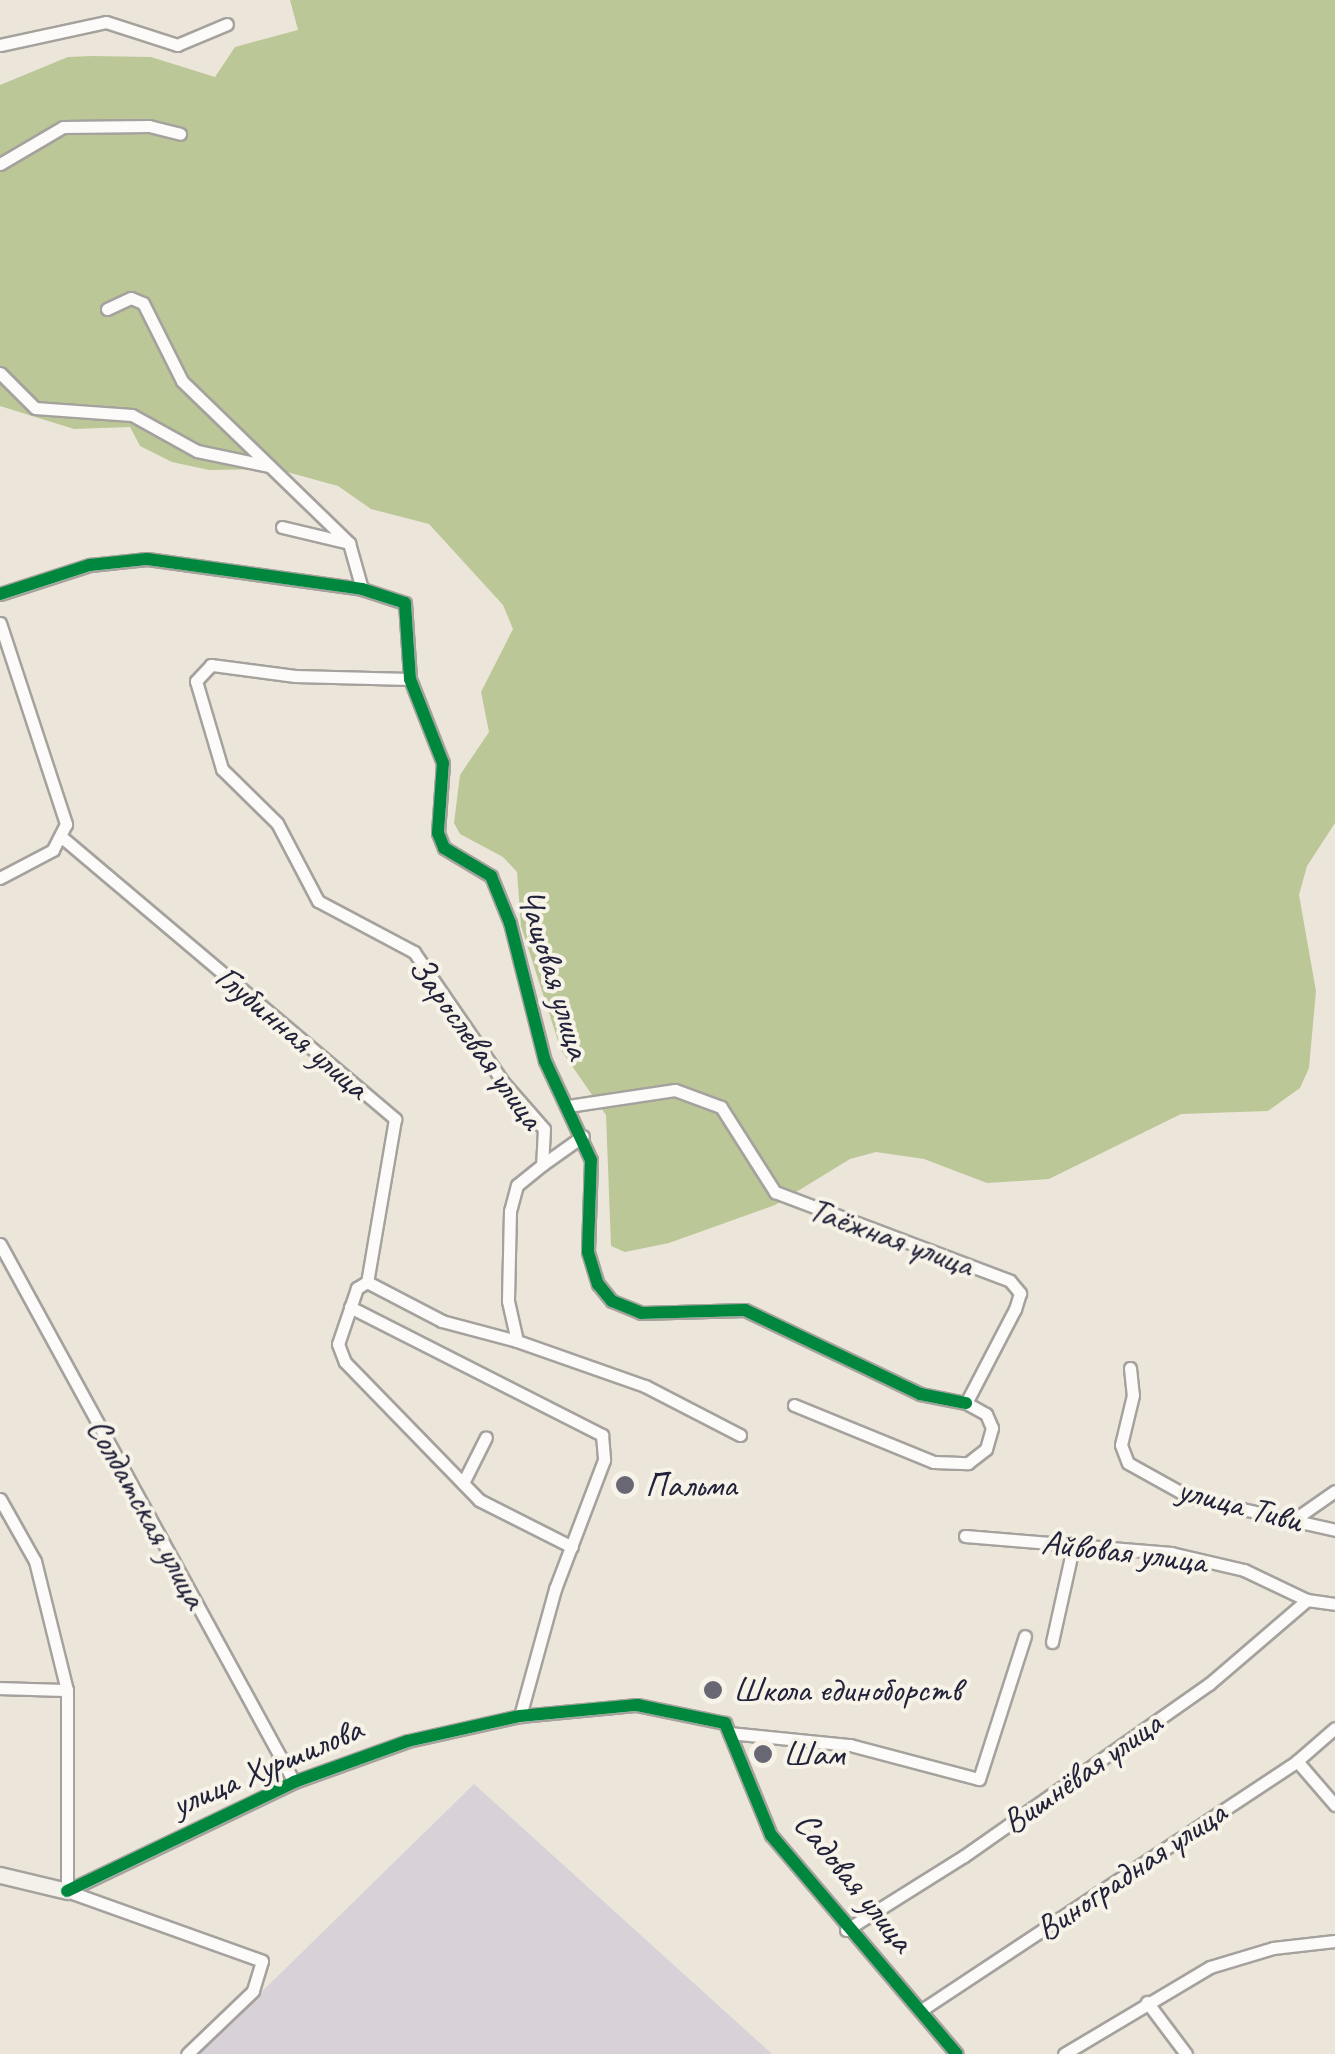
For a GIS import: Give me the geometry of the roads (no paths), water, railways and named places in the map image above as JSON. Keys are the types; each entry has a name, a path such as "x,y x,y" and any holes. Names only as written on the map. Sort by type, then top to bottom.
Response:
{"street":[{"path":"0,45 106,22 178,45 227,24"},
{"path":"0,164 63,128 149,126 180,134"},
{"path":"108,309 131,298 144,303 182,382 349,543 362,589"},
{"path":"0,373 34,408 132,415 198,451 269,466"},
{"path":"282,527 349,543"},
{"name":"Чащовая улица","path":"0,594 90,565 147,560 362,589 405,603 410,679 443,763 438,834 444,848 491,876 545,1061 591,1160 588,1252 612,1301 660,1315 745,1310 920,1394 966,1403"},
{"path":"0,622 66,824 64,839 0,878"},
{"name":"Зарослевая улица","path":"410,679 296,676 211,665 196,681 222,769 277,823 318,901 414,952 503,1082 544,1129 542,1165 512,1196 508,1301 516,1341"},
{"name":"Глубинная улица","path":"64,839 395,1119 368,1282"},
{"name":"Таёжная улица","path":"568,1106 675,1090 721,1107 775,1192 1010,1281 1020,1293 1015,1308 966,1403"},
{"path":"542,1165 583,1136"},
{"name":"Солдатская улица","path":"0,1244 294,1782"},
{"path":"572,1547 479,1500 339,1354 357,1288 368,1282 442,1321 516,1341 645,1386 740,1435"},
{"path":"350,1307 602,1435 604,1460 572,1547 520,1716"},
{"name":"улица Тиви","path":"1130,1368 1133,1394 1121,1445 1128,1462 1190,1498 1335,1530"},
{"path":"794,1405 934,1462 968,1464 986,1449 992,1428 986,1414 966,1403"},
{"path":"463,1483 486,1437"},
{"path":"1292,1521 1335,1491"},
{"path":"0,1499 35,1561 67,1690 67,1892"},
{"name":"Айвовая улица","path":"965,1536 1171,1553 1244,1570 1307,1600 1335,1604"},
{"path":"1052,1642 1074,1543"},
{"name":"Вишнёвая улица","path":"846,1930 964,1856 1209,1684 1307,1600"},
{"path":"729,1732 850,1745 979,1779 1025,1636"},
{"path":"0,1688 67,1690"},
{"name":"улица Хуршилова","path":"67,1892 294,1782 408,1741 520,1716 637,1705 725,1723 729,1732"},
{"name":"Виноградная улица","path":"923,2009 1297,1761 1335,1728"},
{"name":"Садовая улица","path":"729,1732 771,1835 846,1930 923,2009 958,2054"},
{"path":"1297,1761 1335,1805"},
{"path":"0,1875 67,1892 256,1956 264,1968 253,1991 187,2054"},
{"path":"1064,2054 1210,1967 1274,1948 1335,1941"},
{"path":"1147,2002 1186,2054"}],"place":[{"name":"Пальма","path":"625,1485"},
{"name":"Школа единоборств","path":"713,1690"},
{"name":"Шам","path":"763,1754"}]}
